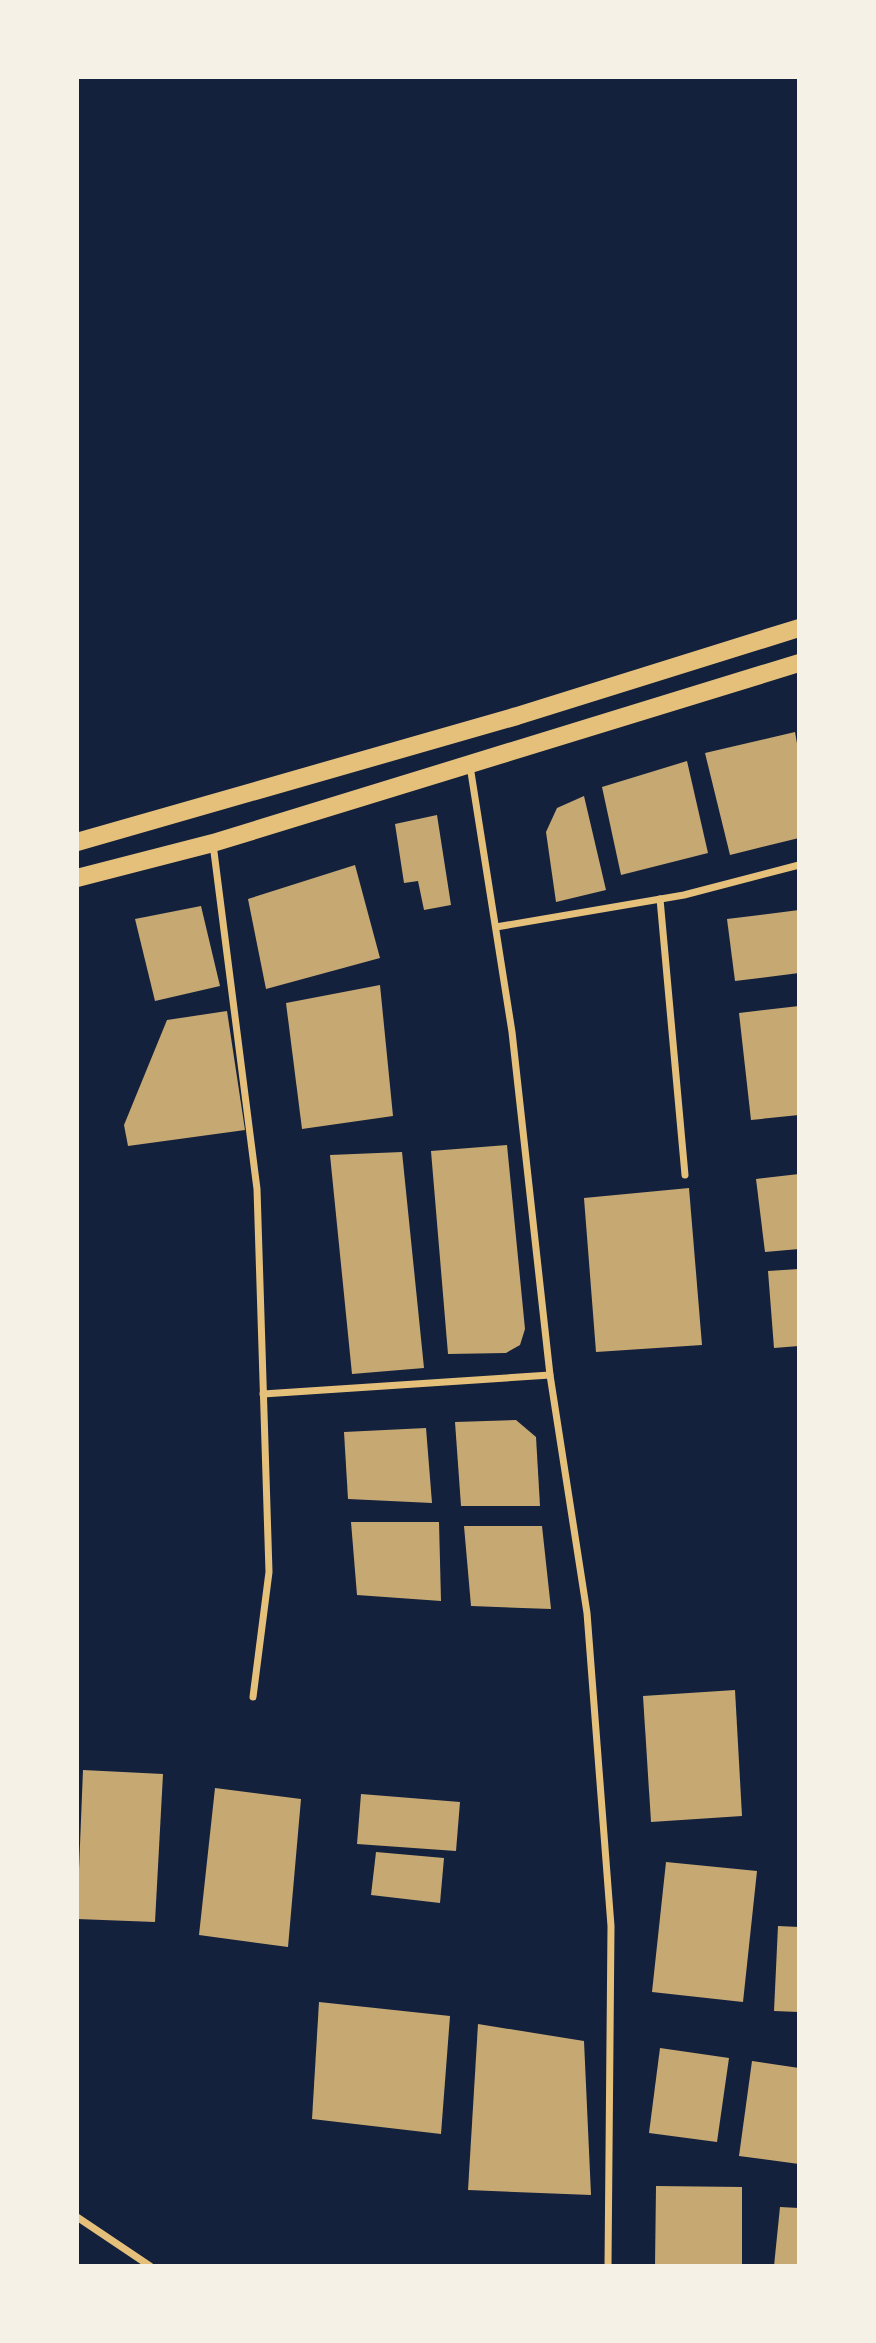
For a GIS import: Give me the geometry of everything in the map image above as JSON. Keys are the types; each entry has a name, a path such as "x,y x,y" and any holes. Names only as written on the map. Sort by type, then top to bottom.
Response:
{"main road":[{"path":"77,842 492,724 799,628"},
{"path":"77,878 213,843 799,663"}],"street":[{"path":"470,766 512,1032 550,1376 587,1613 611,1926 608,2266"},
{"path":"213,843 257,1189 269,1572 253,1697"},
{"path":"496,927 660,899 799,865"},
{"path":"660,899 685,1175"},
{"path":"263,1394 550,1376"},
{"path":"77,2217 150,2266"}],"building":[{"path":"795,732 799,755 799,838 730,855 705,753"},
{"path":"687,761 708,853 621,875 602,787"},
{"path":"584,796 606,890 556,902 546,832 557,808"},
{"path":"437,815 451,905 424,910 418,881 404,883 395,824"},
{"path":"355,865 380,958 266,989 248,899"},
{"path":"201,906 220,986 155,1001 135,919"},
{"path":"799,910 799,973 735,981 727,919"},
{"path":"380,985 393,1116 302,1129 286,1003"},
{"path":"799,1006 799,1115 751,1120 739,1013"},
{"path":"227,1011 245,1130 128,1146 124,1125 167,1020"},
{"path":"507,1145 525,1329 520,1345 506,1353 448,1354 431,1151"},
{"path":"402,1152 424,1368 352,1374 330,1155"},
{"path":"799,1174 799,1249 765,1252 756,1179"},
{"path":"689,1188 702,1345 596,1352 584,1198"},
{"path":"799,1269 799,1346 774,1348 768,1271"},
{"path":"516,1420 536,1437 540,1506 461,1506 455,1422"},
{"path":"426,1428 432,1503 348,1499 344,1432"},
{"path":"351,1522 439,1522 441,1601 357,1595"},
{"path":"464,1526 542,1526 551,1609 471,1606"},
{"path":"735,1690 742,1816 651,1822 643,1696"},
{"path":"83,1770 163,1774 155,1922 77,1919"},
{"path":"215,1788 301,1799 288,1947 199,1935"},
{"path":"361,1794 460,1802 456,1851 357,1844"},
{"path":"376,1852 444,1858 440,1903 371,1895"},
{"path":"666,1862 757,1871 743,2002 652,1992"},
{"path":"778,1926 799,1927 799,2012 774,2011"},
{"path":"319,2002 450,2016 441,2134 312,2119"},
{"path":"478,2024 584,2041 591,2195 468,2190"},
{"path":"660,2048 729,2058 717,2142 649,2133"},
{"path":"752,2061 799,2068 799,2164 739,2156"},
{"path":"656,2186 742,2187 742,2266 655,2266"},
{"path":"780,2207 799,2208 799,2266 774,2266"}]}
